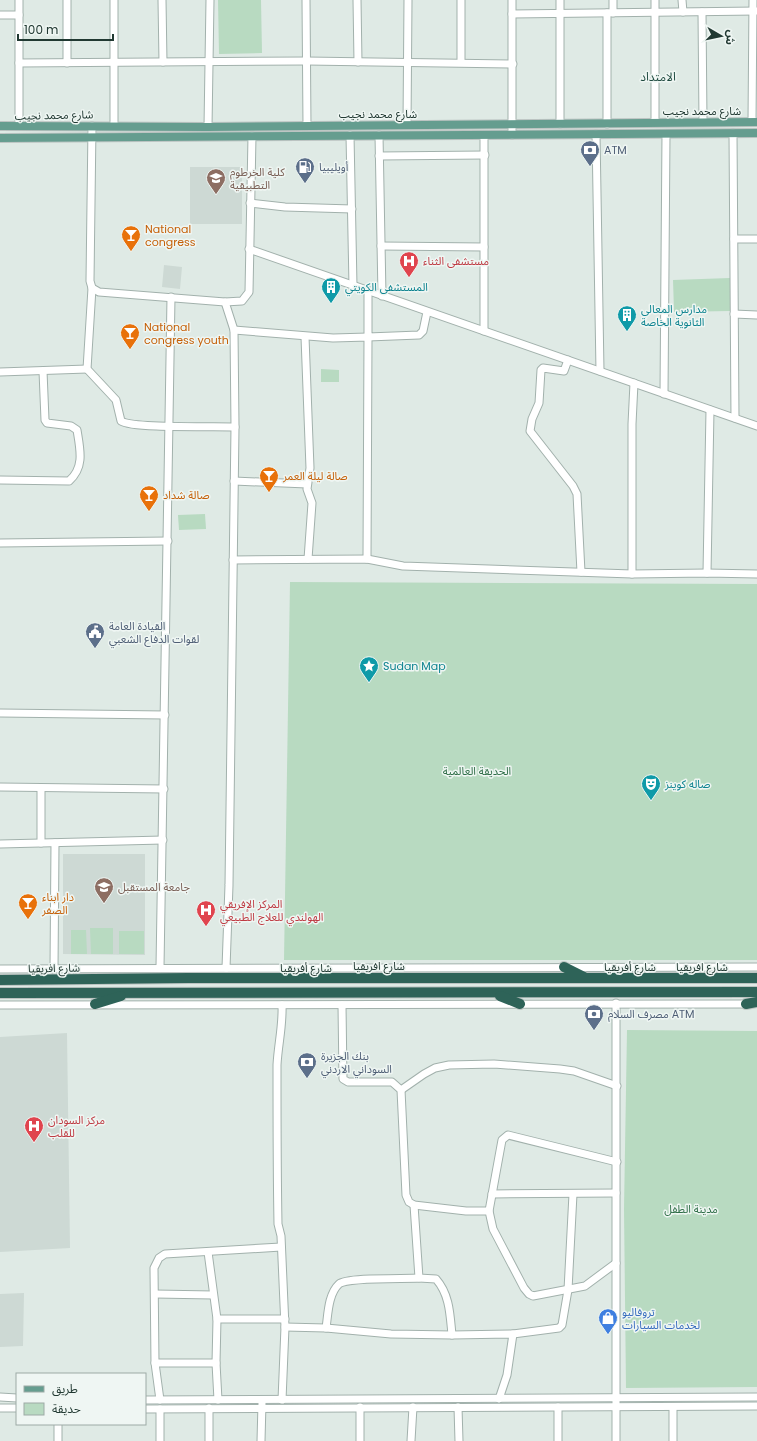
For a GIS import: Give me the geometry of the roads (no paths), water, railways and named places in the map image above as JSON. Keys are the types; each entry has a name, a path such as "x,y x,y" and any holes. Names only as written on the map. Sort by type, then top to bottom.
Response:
{"highway":[{"path":"564,967 588,979"},
{"name":"شارع افريقيا","path":"0,980 187,974 339,978 757,978"},
{"path":"339,978 341,992"},
{"path":"357,978 366,993"},
{"path":"94,1004 131,992"},
{"path":"0,993 341,992 492,994 757,992"},
{"path":"492,994 520,1004"},
{"path":"746,1004 757,1003"}],"main road":[{"name":"شارع محمد نجيب","path":"0,126 208,127 755,122"},
{"name":"شارع محمد نجيب","path":"0,138 757,133"}],"street":[{"path":"19,0 19,126"},
{"path":"67,0 68,63"},
{"path":"114,0 114,126"},
{"path":"162,0 163,62"},
{"path":"208,127 210,0"},
{"path":"306,0 307,126"},
{"path":"357,0 358,62"},
{"path":"408,0 408,125"},
{"path":"461,0 461,62"},
{"path":"512,0 512,135"},
{"path":"560,0 560,124"},
{"path":"607,124 610,13 613,0"},
{"path":"655,0 655,122"},
{"path":"682,0 682,12"},
{"path":"753,0 755,11 755,122"},
{"path":"512,14 755,11"},
{"path":"702,12 703,122"},
{"path":"0,15 19,15"},
{"path":"19,63 307,61 461,62 513,64"},
{"path":"92,126 90,281 92,288 87,369 116,400 121,421 130,424 235,427"},
{"path":"733,133 735,418"},
{"path":"596,134 600,371"},
{"path":"664,394 666,134"},
{"path":"350,135 353,286"},
{"path":"379,135 382,296"},
{"path":"484,135 484,331"},
{"path":"92,288 99,292 225,302 242,301 246,298 249,292 252,136"},
{"path":"379,156 485,155"},
{"path":"250,203 285,208 352,209"},
{"path":"734,239 757,239"},
{"path":"381,246 484,247"},
{"path":"249,249 757,426"},
{"path":"367,559 368,291"},
{"path":"160,967 171,297"},
{"path":"225,302 234,330 235,427 226,968"},
{"path":"234,330 305,337 345,338 419,335 423,331 427,312"},
{"path":"734,314 757,315"},
{"path":"305,337 310,468 307,489 312,503 308,559"},
{"path":"568,360 564,371 543,368 540,370 539,403 532,419 530,430 573,486 577,494 581,572"},
{"path":"0,372 87,369"},
{"path":"0,480 69,481 76,475 80,464 81,452 77,430 71,426 47,423 45,420 43,370"},
{"path":"632,574 632,424 634,383"},
{"path":"707,572 710,410"},
{"path":"234,481 307,484"},
{"path":"0,543 168,541"},
{"path":"233,560 367,559 403,566 632,574 707,572 757,574"},
{"path":"0,713 165,715"},
{"path":"0,787 164,789"},
{"path":"40,788 41,843"},
{"path":"0,844 163,840"},
{"path":"54,969 55,842"},
{"name":"شارع أفريقيا","path":"0,969 160,967 187,974 226,968 757,967"},
{"path":"616,1003 616,1441"},
{"path":"0,1005 746,1004"},
{"path":"282,1005 283,1020 279,1036 277,1063 278,1224 281,1248 285,1323 282,1400"},
{"path":"342,1005 343,1079 348,1082 392,1082 401,1090 406,1195 409,1202 414,1205 466,1211 488,1211"},
{"path":"401,1090 435,1068 460,1064 560,1069 574,1071 617,1086"},
{"path":"616,1263 585,1286 533,1296 528,1294 493,1229 488,1211 502,1140 508,1135 617,1162"},
{"path":"492,1194 616,1193"},
{"path":"218,1319 285,1323 391,1334 513,1334 559,1328 564,1321 568,1290 573,1194"},
{"path":"414,1205 419,1278"},
{"path":"160,1400 155,1363 154,1268 159,1258 165,1254 281,1248"},
{"path":"208,1252 213,1295 218,1319 216,1363 218,1400"},
{"path":"326,1328 332,1296 339,1284 345,1281 365,1278 419,1278 436,1279 444,1288 450,1310 452,1335"},
{"path":"155,1294 213,1295"},
{"path":"499,1399 507,1375 513,1334"},
{"path":"155,1363 216,1363"},
{"path":"0,1393 8,1397"},
{"path":"0,1397 16,1398"},
{"path":"146,1409 209,1408 262,1404 282,1400 757,1397"},
{"path":"146,1400 218,1400 262,1404 413,1408 757,1406"},
{"path":"261,1441 262,1404"},
{"path":"360,1407 360,1441"},
{"path":"458,1407 459,1441"},
{"path":"558,1407 558,1441"},
{"path":"673,1407 673,1441"},
{"path":"0,1408 16,1408"},
{"path":"160,1408 160,1441"},
{"path":"209,1408 210,1441"},
{"path":"412,1441 413,1408"},
{"path":"58,1425 58,1441"}],"place":[{"name":"ATM","path":"590,167"},
{"name":"أويليبيا","path":"305,184"},
{"name":"كلية الخرطوم التطبيقية","path":"216,195"},
{"name":"National congress","path":"131,252"},
{"name":"مستشفى الثناء","path":"409,278"},
{"name":"المستشفى الكويتي","path":"331,304"},
{"name":"مدارس المعالي الثانوية الخاصة","path":"627,332"},
{"name":"National congress youth","path":"130,350"},
{"name":"صالة ليلة العمر","path":"269,493"},
{"name":"صالة شداد","path":"149,512"},
{"name":"القيادة العامة لقوات الدفاع الشعبي","path":"95,649"},
{"name":"Sudan Map","path":"369,683"},
{"name":"صاله كوينز","path":"651,801"},
{"name":"جامعة المستقبل","path":"104,904"},
{"name":"دار ابناء الصفر","path":"28,920"},
{"name":"المركز الإفريقي الهولندي للعلاج الطبيعي","path":"206,927"},
{"name":"مصرف السلام ATM","path":"594,1031"},
{"name":"بنك الجزيرة السوداني الاردني","path":"307,1079"},
{"name":"مركز السودان للقلب","path":"34,1143"},
{"name":"تروفاليو لخدمات السيارات","path":"608,1335"}],"district":[{"name":"الامتداد","path":"658,76"}],"park label":[{"name":"الحديقة العالمية","path":"477,771"},
{"name":"مدينة الطفل","path":"691,1209"}]}
